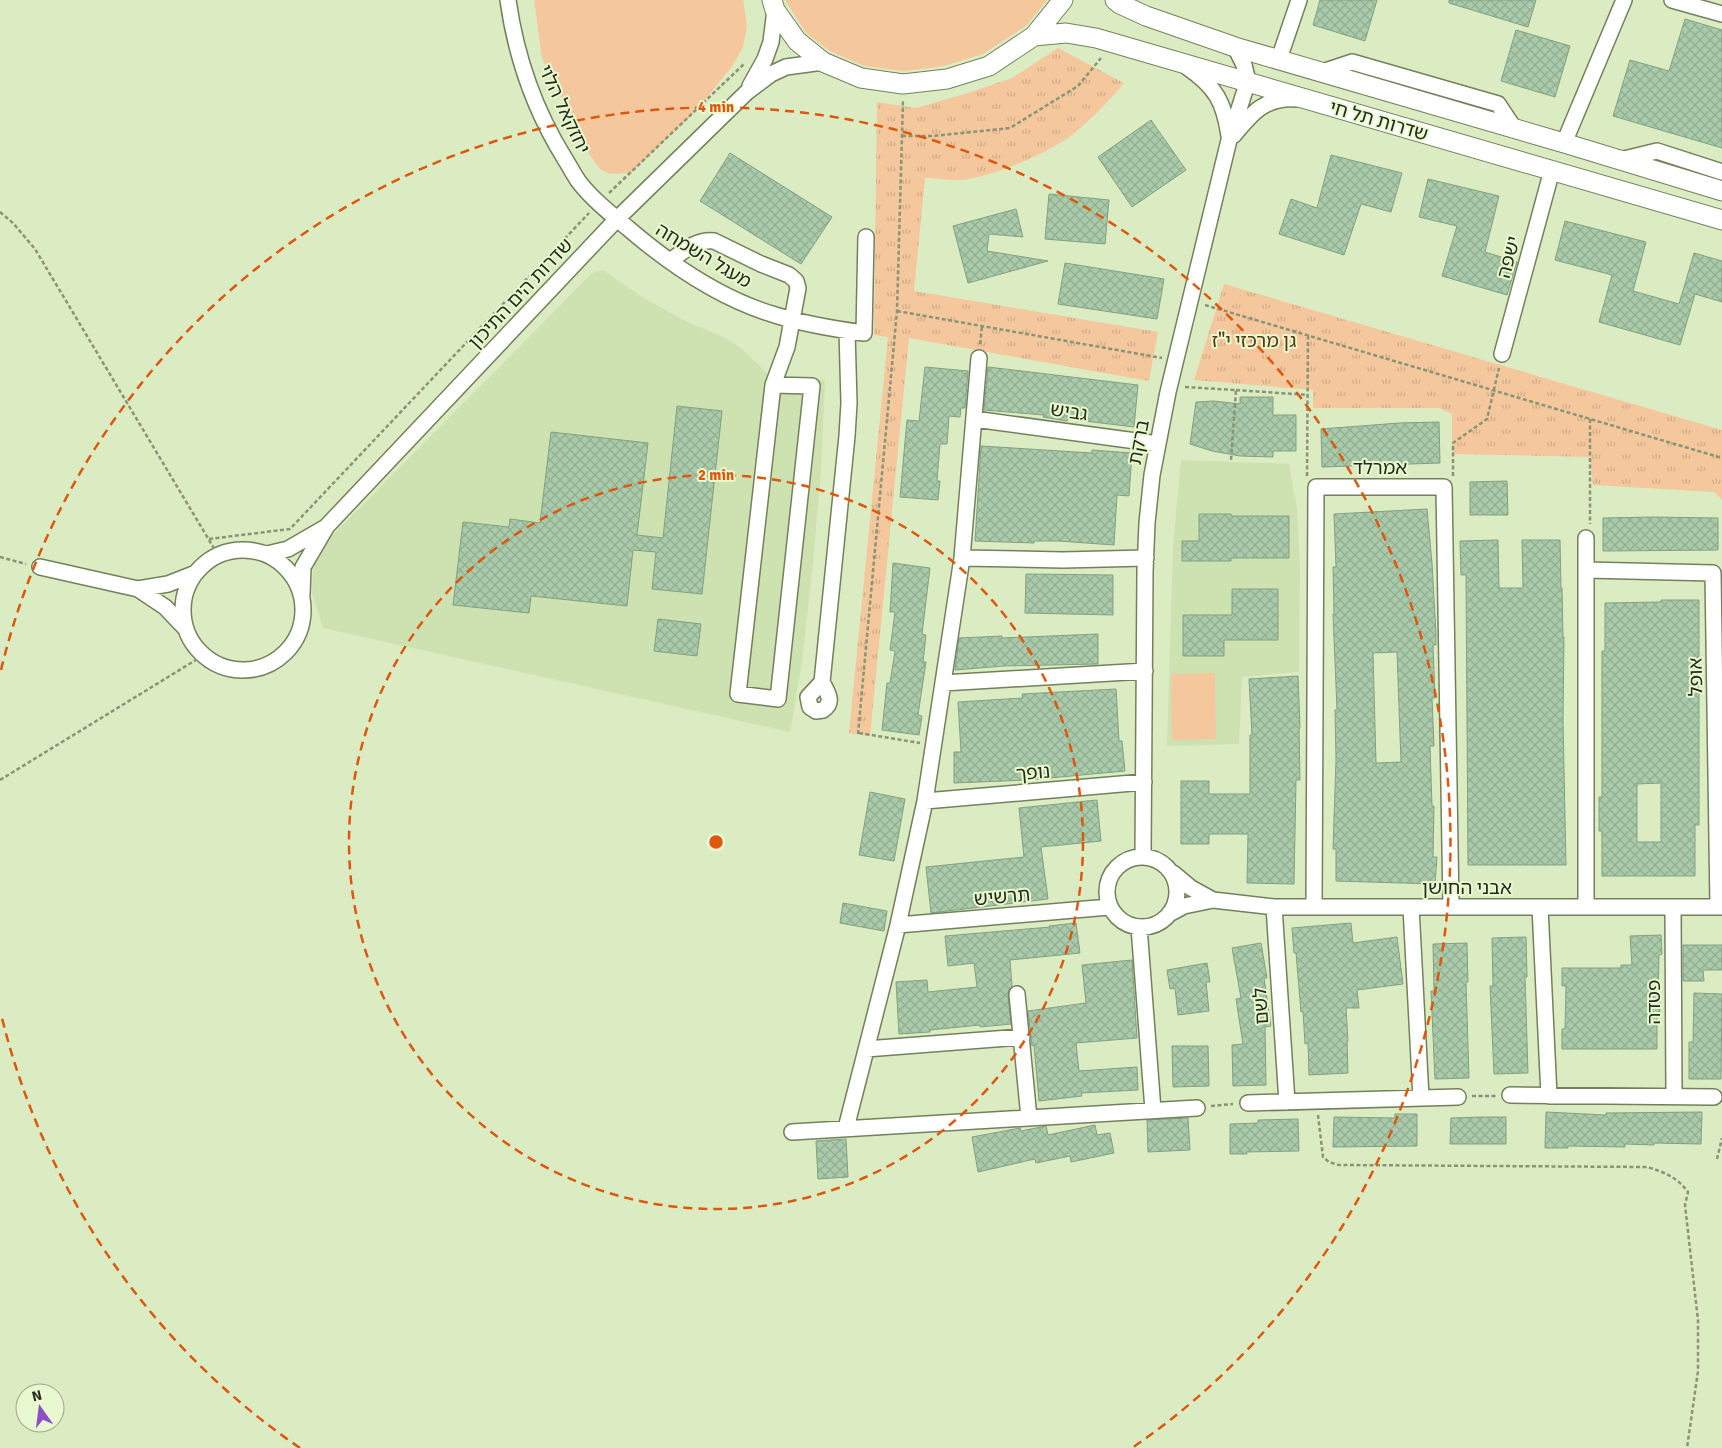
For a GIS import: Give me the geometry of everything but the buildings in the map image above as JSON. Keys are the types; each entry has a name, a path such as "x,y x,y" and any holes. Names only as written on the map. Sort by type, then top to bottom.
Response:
{"main road":[{"path":"773,5 797,41 823,62 861,78 903,84 946,79 989,66 1034,36 1063,0"},
{"name":"שדרות תל חי","path":"1115,0 1146,16 1235,47 1722,190"},
{"name":"שדרות תל חי","path":"1034,36 1081,34 1177,60 1722,220"}],"street":[{"name":"יחזקאל הלוי","path":"508,0 525,77 556,145 579,182 598,203 617,219"},
{"path":"1279,59 1299,0"},
{"path":"1564,143 1624,0"},
{"path":"1672,0 1722,14"},
{"name":"שדרות הים התיכון","path":"747,92 765,59 771,42 773,5"},
{"path":"1235,47 1244,65 1248,81"},
{"path":"1177,60 1200,76 1217,96 1223,107 1230,140"},
{"name":"שדרות הים התיכון","path":"302,594 302,567 327,526 617,219 747,92 771,74 786,67 823,62"},
{"name":"ברקת","path":"1143,856 1146,558 1152,475 1168,392 1230,140 1248,81"},
{"path":"1230,140 1253,112 1262,106 1286,98 1314,100"},
{"path":"1620,160 1657,151 1722,172"},
{"name":"ישפה","path":"1502,354 1552,170"},
{"name":"מעגל השמחה","path":"617,219 670,261 734,299 774,315 793,320 864,333 866,237"},
{"path":"670,261 696,242 714,241 761,264 789,275 796,280 798,288 787,347 773,385 738,694 778,699 812,386 773,385"},
{"path":"822,682 847,436 849,403 847,331"},
{"path":"846,1128 898,925 925,801 962,558 979,358"},
{"name":"גביש","path":"974,419 1158,444"},
{"path":"1314,907 1316,486"},
{"name":"אמרלד","path":"1316,486 1444,487"},
{"path":"1444,487 1451,907"},
{"name":"שדרות הים התיכון","path":"267,554 288,549 327,526"},
{"path":"1586,538 1586,907"},
{"path":"235,550 253,550 267,554 285,565 296,578 302,594 304,612 301,628 293,644 282,657 266,666 250,670 232,669 216,664 192,642 186,629 183,614 184,599 188,585 206,562 218,555 235,550"},
{"path":"962,558 1063,560 1146,558"},
{"path":"40,567 138,589 166,607 186,629"},
{"name":"אופל","path":"1586,570 1713,573 1720,907"},
{"path":"138,589 168,584 196,573"},
{"path":"943,683 1145,670"},
{"name":"נופך","path":"925,801 1144,782"},
{"path":"1143,856 1163,863 1170,870 1176,880 1176,902 1162,921 1151,926 1139,927 1122,921 1110,907 1106,895 1107,883 1112,872 1120,863 1131,858 1143,856"},
{"name":"אבני החושן","path":"1170,870 1191,888 1213,900"},
{"name":"אבני החושן","path":"1170,912 1184,906 1213,900 1274,907 1720,907"},
{"name":"תרשיש","path":"898,925 1110,907"},
{"name":"לשם","path":"1274,907 1287,1102"},
{"path":"1411,907 1421,1098"},
{"path":"1540,907 1549,1096"},
{"name":"פטדה","path":"1673,907 1674,1097"},
{"path":"1139,927 1153,1110"},
{"path":"1017,994 1029,1118"},
{"path":"866,1049 1022,1037"},
{"path":"1510,1095 1714,1097"},
{"path":"1248,1103 1458,1097"},
{"path":"792,1132 1197,1108"}],"path":[{"path":"902,136 932,136 1010,128 1078,86 1101,58"},
{"path":"209,539 290,529 598,203 745,63"},
{"path":"903,97 897,311 859,733 934,745"},
{"path":"0,212 13,223 35,249 218,555"},
{"path":"1205,305 1722,458"},
{"path":"897,311 1164,358"},
{"path":"1308,336 1307,486 1316,486"},
{"path":"1444,487 1453,477 1454,443 1487,419 1502,354"},
{"path":"1185,387 1308,395"},
{"path":"1231,460 1236,390"},
{"path":"1586,538 1590,538 1590,419"},
{"path":"0,557 40,567"},
{"path":"0,780 204,655"},
{"path":"1458,1097 1510,1095"},
{"path":"1317,1101 1321,1152 1323,1157 1329,1162 1339,1165 1647,1167 1672,1175 1682,1184 1688,1192 1685,1205 1698,1320 1698,1371 1687,1448"},
{"path":"1197,1108 1248,1103"},
{"path":"1717,1159 1722,1138"}],"shaded area":[{"path":"603,270 642,297 687,322 726,338 741,348 769,375 825,380 821,470 813,563 802,661 790,732 323,628 312,593 313,569 321,547 592,273"},
{"path":"1181,460 1289,464 1297,509 1300,568 1299,672 1242,677 1239,744 1167,746 1173,547"}],"green space":[{"path":"534,0 743,0 747,26 743,47 733,65 698,109 631,173 610,174 600,169 589,154 542,58"},
{"path":"785,0 1047,0 1026,26 983,54 944,66 904,71 864,66 830,51 806,33"},
{"path":"1058,48 1124,83 1098,112 1069,137 1046,151 982,176 951,180 925,178 914,291 1158,332 1149,381 909,338 870,736 849,733 888,337 874,335 877,102 916,108 968,93 1012,78"},
{"name":"גן מרכזי י\"ז","path":"1224,284 1722,430 1722,500 1714,492 1593,485 1590,457 1452,454 1452,414 1439,408 1313,408 1313,390 1194,380"},
{"path":"1215,673 1216,739 1172,740 1171,674"}]}
